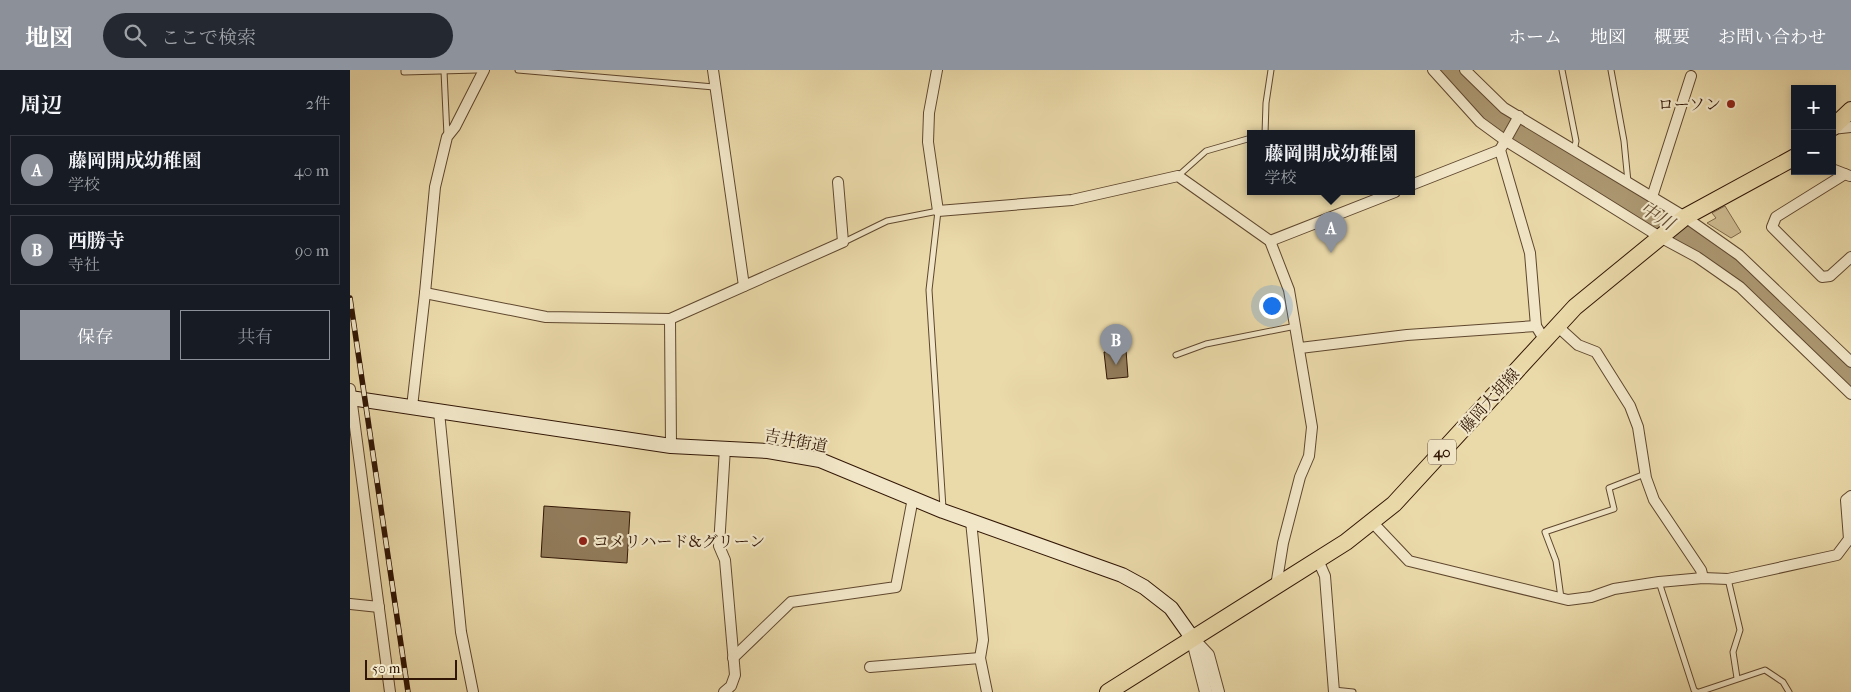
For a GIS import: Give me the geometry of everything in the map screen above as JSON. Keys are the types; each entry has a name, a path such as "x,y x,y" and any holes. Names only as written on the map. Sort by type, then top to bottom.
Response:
{"main road":[{"path":"1836,125 1851,110"},
{"name":"藤岡大胡線","path":"1108,692 1318,560 1374,522 1418,479 1540,332 1556,325 1575,306 1672,228 1791,159"},
{"name":"吉井街道","path":"350,395 439,412 671,446 776,452 820,460 943,511 1129,579 1144,587 1171,608 1193,638"}],"street":[{"path":"412,407 426,294 434,187 447,137 456,127 484,70"},
{"path":"712,70 744,286"},
{"path":"937,70 929,113 928,142 938,211 1072,200 1178,176 1270,241 1289,290 1312,427 1309,456 1300,477 1283,543 1276,586"},
{"path":"1433,70 1480,122 1506,141 1672,228 1739,255 1851,362"},
{"path":"1465,70 1504,108 1652,197 1672,228 1697,258 1740,287 1851,394"},
{"path":"1652,197 1691,76"},
{"path":"1415,183 1500,150 1519,116"},
{"path":"1836,129 1851,127"},
{"path":"1300,348 1407,335 1540,332 1530,253 1500,150"},
{"path":"1836,171 1848,176"},
{"path":"1848,176 1776,217 1772,227 1822,277 1830,276 1851,257"},
{"path":"426,294 546,317 670,319 843,242 838,182"},
{"path":"1270,241 1387,195"},
{"path":"670,319 671,446"},
{"path":"1556,325 1578,345 1596,352 1630,406 1638,427 1645,474 1654,500 1701,570 1703,578"},
{"path":"350,395 390,692"},
{"path":"439,412 461,632 473,692"},
{"path":"724,692 731,686 735,675 725,560 719,546 725,448"},
{"path":"1374,522 1408,561 1568,600 1591,597 1614,589 1659,582 1703,578 1728,579 1837,555 1849,539 1846,500 1851,496"},
{"path":"733,658 791,602 896,587 913,498"},
{"path":"971,521 983,640 980,658 987,692"},
{"path":"1318,560 1325,576 1334,691"},
{"path":"350,604 379,607"},
{"path":"1193,638 1206,692"},
{"path":"1193,638 1208,655 1218,692"},
{"path":"870,666 980,658"}],"lane":[{"path":"404,70 404,72 477,70"},
{"path":"518,70 714,87"},
{"path":"1265,130 1266,103 1271,70"},
{"path":"1562,70 1576,141 1574,150"},
{"path":"1611,70 1624,141 1628,182"},
{"path":"444,72 447,137"},
{"path":"1178,176 1206,151 1247,139"},
{"path":"843,242 886,221 938,211 929,290 943,511"},
{"path":"1176,355 1206,344 1296,326"},
{"path":"1561,598 1556,561 1545,532 1614,509 1608,488 1645,474"},
{"path":"1728,579 1740,630 1733,652 1736,678"},
{"path":"1659,582 1694,690 1698,692 1765,670 1783,682 1789,692"},
{"path":"1334,691 1354,692"}],"shaded area":[{"path":"1725,206 1741,232 1731,238 1707,223 1716,218 1712,213"}],"building":[{"path":"1126,350 1128,377 1107,379 1104,352"},
{"path":"544,506 630,512 627,563 541,557"}],"waterway":[{"name":"中川","path":"1449,70 1469,93 1538,144 1706,246 1747,277 1776,306 1814,339 1830,362 1851,380"}],"railway":[{"path":"350,298 408,692"}],"place":[{"name":"ローソン","path":"1731,104"},
{"name":"藤岡開成幼稚園","path":"1331,253"},
{"name":"西勝寺","path":"1116,365"},
{"name":"コメリハード&グリーン","path":"583,541"}]}
